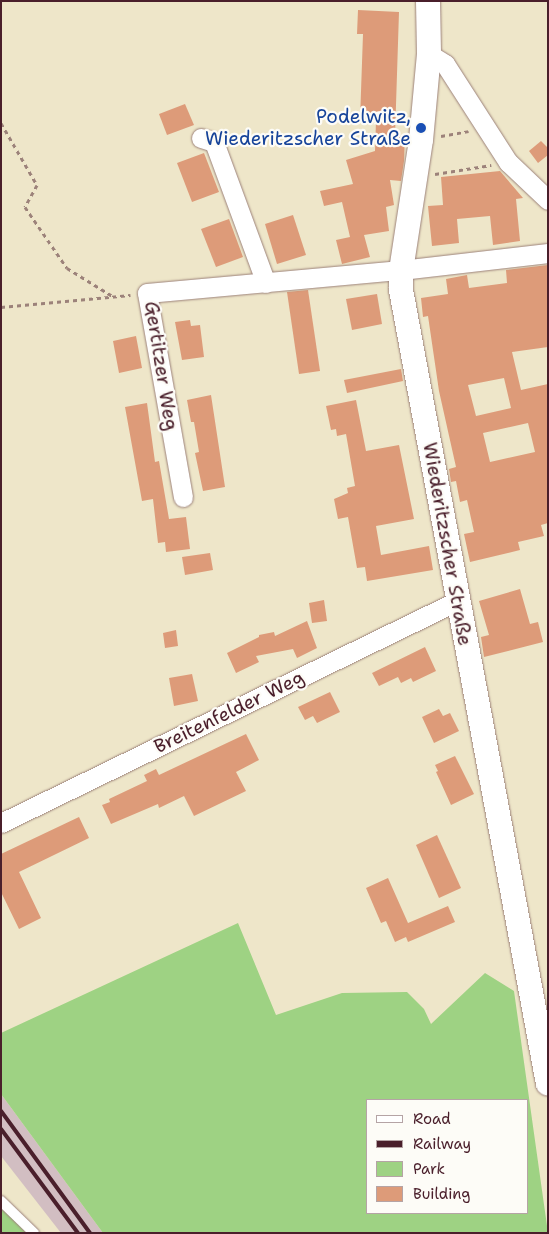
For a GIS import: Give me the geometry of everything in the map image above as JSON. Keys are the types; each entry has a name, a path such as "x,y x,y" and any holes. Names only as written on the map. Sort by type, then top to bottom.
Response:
{"street":[{"name":"Wiederitzscher Straße","path":"428,1 429,54 421,140 401,270 401,290 457,601 548,1084"},
{"path":"429,54 445,64 508,162 548,200"},
{"path":"201,138 214,142 266,283"},
{"name":"Gertitzer Weg","path":"183,497 147,293 401,270 548,253"},
{"name":"Breitenfelder Weg","path":"1,823 457,601"}],"lane":[{"path":"1,1201 34,1233"}],"path":[{"path":"1,123 36,185 26,207 67,268 114,297"},
{"path":"421,140 487,128"},
{"path":"415,178 508,162"},
{"path":"1,307 147,293"}],"shaded area":[{"path":"1,1094 103,1233 61,1233 1,1156"}],"green space":[{"path":"238,923 276,1015 342,993 407,992 424,1009 431,1024 485,973 514,991 548,1233 103,1233 1,1094 1,1033"},
{"path":"1,1208 12,1217 26,1233 1,1233"}],"building":[{"path":"358,10 399,12 395,136 405,137 404,161 401,181 390,180 394,205 386,207 389,231 364,235 370,257 342,264 336,240 350,237 342,202 324,206 320,191 353,184 346,160 375,151 376,121 360,120 363,34 357,34"},
{"path":"185,104 194,125 167,135 159,114"},
{"path":"541,141 548,148 548,155 538,163 529,151"},
{"path":"204,153 219,192 192,202 177,163"},
{"path":"500,171 523,198 516,199 520,241 493,245 490,216 457,219 459,243 432,246 428,206 443,205 441,177"},
{"path":"293,215 306,255 277,264 265,224"},
{"path":"229,219 243,257 216,267 201,229"},
{"path":"548,265 548,347 512,352 521,390 548,384 548,523 541,525 544,536 518,542 520,550 470,562 464,534 474,532 467,500 460,502 456,481 451,482 449,469 456,467 439,391 428,316 423,317 421,298 448,294 446,279 467,275 469,288 507,283 506,270","holes":["504,378 511,408 476,416 468,385","528,423 535,452 490,462 483,433"]},
{"path":"308,290 320,371 299,374 287,292"},
{"path":"377,294 382,324 352,330 346,299"},
{"path":"190,320 191,326 200,325 204,357 182,360 175,322"},
{"path":"136,336 142,368 119,373 113,341"},
{"path":"401,369 403,381 347,393 344,380"},
{"path":"211,395 225,487 203,491 195,453 199,452 194,422 191,422 187,400"},
{"path":"356,400 366,451 399,445 414,519 376,526 381,555 429,546 433,570 367,581 365,567 357,568 348,517 338,519 334,499 348,493 347,488 355,486 346,434 337,436 336,429 331,430 326,406"},
{"path":"147,403 155,462 159,461 169,519 186,517 190,549 166,552 165,542 158,543 153,499 142,501 125,407"},
{"path":"210,553 213,570 185,575 182,557"},
{"path":"520,589 530,624 538,622 543,642 484,657 481,637 489,635 479,601"},
{"path":"324,600 327,621 312,623 309,603"},
{"path":"307,621 317,648 297,658 293,649 256,656 259,662 236,673 227,653 259,637 259,635 274,632 275,636"},
{"path":"176,630 178,646 165,648 163,633"},
{"path":"425,647 436,671 413,682 411,678 401,683 398,677 379,686 372,673"},
{"path":"192,674 198,701 174,706 169,678"},
{"path":"330,692 340,712 317,723 313,716 305,720 298,707"},
{"path":"439,709 443,716 450,713 459,731 434,743 422,717"},
{"path":"246,734 259,760 236,772 246,791 194,816 184,796 159,808 158,804 111,824 102,805 110,802 109,799 147,781 144,775 156,769 159,775"},
{"path":"455,756 474,794 451,805 436,772 438,771 435,765"},
{"path":"79,817 89,838 19,872 41,918 19,929 1,892 1,854"},
{"path":"437,835 461,888 439,898 416,845"},
{"path":"388,878 408,923 448,906 455,922 408,942 406,937 395,942 386,921 381,923 366,888"}],"railway":[{"path":"1,1111 90,1233"},
{"path":"1,1129 78,1233"}],"place":[{"name":"Podelwitz, Wiederitzscher Straße","path":"421,128"}]}
